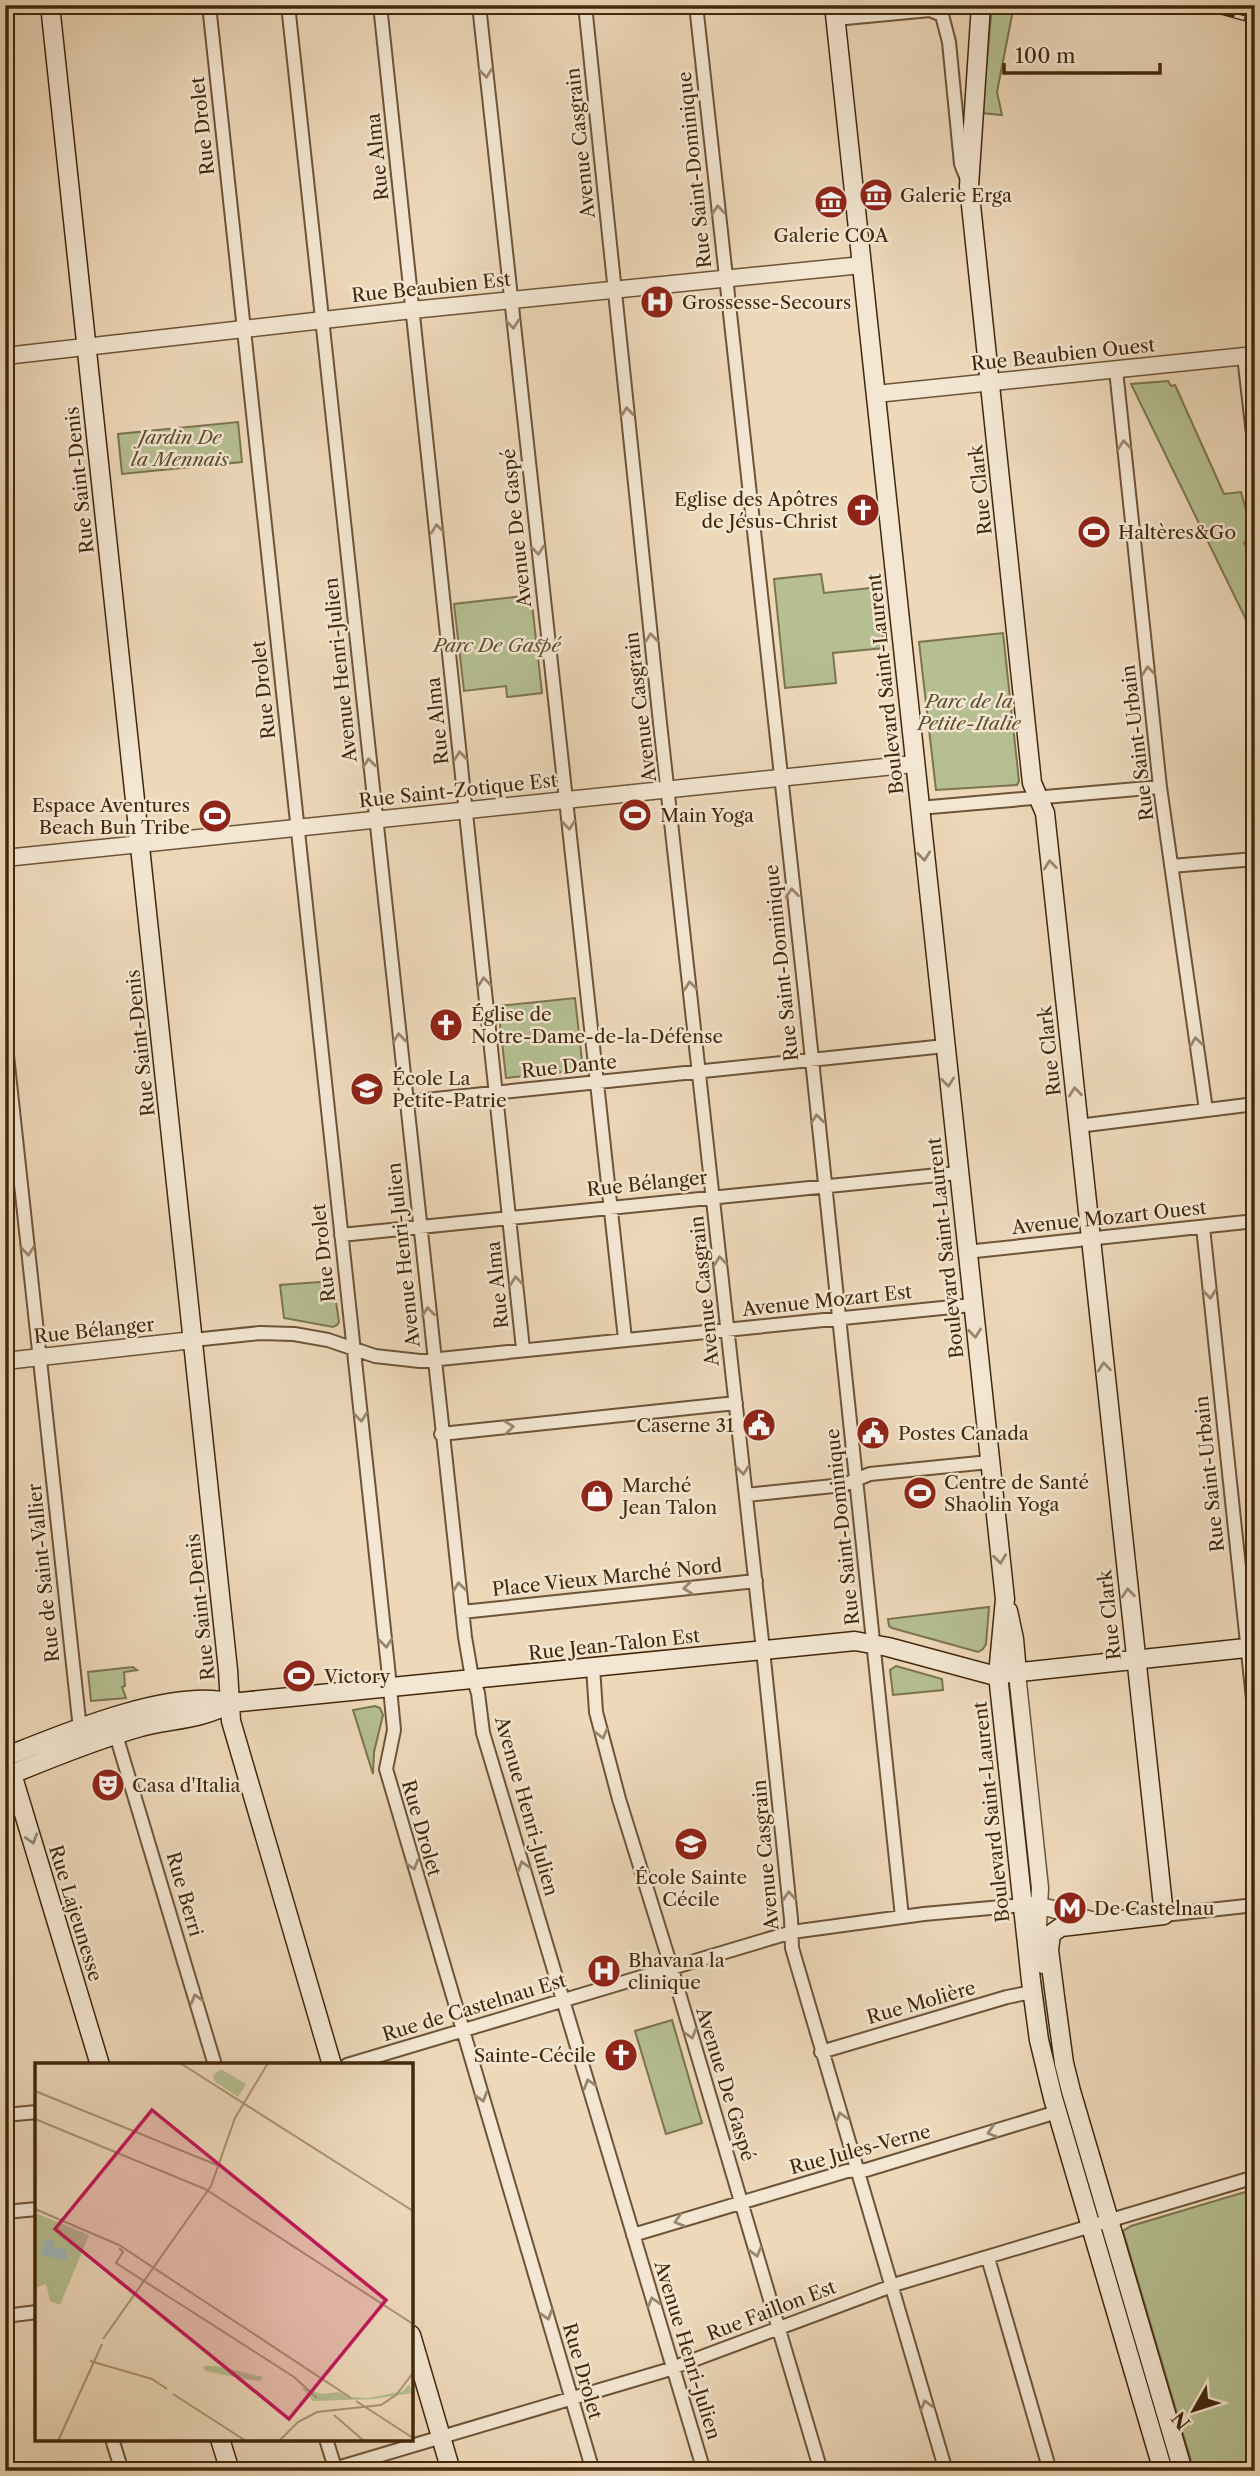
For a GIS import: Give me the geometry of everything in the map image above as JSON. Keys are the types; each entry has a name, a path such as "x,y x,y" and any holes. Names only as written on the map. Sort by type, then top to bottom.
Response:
{"main road":[{"name":"Rue Saint-Denis","path":"50,5 232,1725 331,2063"},
{"name":"Rue Clark","path":"981,5 969,186 1032,783 1045,813 1164,1915"},
{"name":"Boulevard Saint-Laurent","path":"834,12 1005,1599 998,1675 1030,1905 1032,1992 1039,2040 1057,2112 1163,2471"},
{"path":"1005,1599 1014,1639 1017,1674"},
{"name":"Rue Jean-Talon Est","path":"8,1769 80,1729 147,1708 215,1699 230,1703 855,1641 874,1643 998,1675 1251,1648"},
{"name":"Rue Jean-Talon Est","path":"8,1769 161,1722 211,1714 230,1703"},
{"name":"Rue Lajeunesse","path":"8,1769 99,2063"},
{"path":"1099,1922 1164,1915"},
{"name":"Boulevard Saint-Laurent","path":"1099,1922 1064,1926 1051,1934 1049,1950 1064,2063 1183,2471"},
{"path":"413,2342 451,2471"},
{"path":"221,2441 230,2471"}],"street":[{"name":"Rue Drolet","path":"209,5 394,1730 386,1759 387,1774 593,2471"},
{"name":"Avenue Henri-Julien","path":"288,5 441,1434 462,1612 473,1679 478,1693 483,1733 704,2471"},
{"name":"Rue Alma","path":"380,5 523,1349"},
{"name":"Avenue De Gaspé","path":"479,5 625,1339"},
{"name":"Avenue Casgrain","path":"585,5 660,723 764,1650 792,1948 946,2471"},
{"name":"Rue Saint-Dominique","path":"696,5 812,1060 902,1917"},
{"name":"Rue Clark","path":"834,12 930,10 942,15 949,43 961,164 969,186"},
{"name":"Rue Beaubien Est","path":"5,356 412,310 862,265"},
{"name":"Rue Beaubien Ouest","path":"876,394 1249,355"},
{"path":"1249,355 1255,451"},
{"name":"Rue Saint-Urbain","path":"1116,370 1160,787 1206,1110"},
{"name":"Rue Saint-Zotique Est","path":"5,858 914,764"},
{"path":"919,808 1160,787"},
{"path":"1171,866 1255,859"},
{"name":"Rue de Saint-Vallier","path":"5,1037 80,1729"},
{"name":"Rue Dante","path":"405,1102 944,1046"},
{"path":"1078,1126 1255,1104"},
{"name":"Rue Bélanger","path":"341,1236 958,1173"},
{"name":"Avenue Mozart Ouest","path":"966,1252 1255,1221"},
{"name":"Rue Saint-Urbain","path":"1203,1227 1251,1648 1255,1718"},
{"name":"Avenue Mozart Est","path":"353,1349 389,1359 433,1360 972,1305"},
{"name":"Rue Bélanger","path":"5,1361 280,1333 321,1338 353,1349"},
{"path":"441,1434 736,1403"},
{"path":"746,1496 843,1485 870,1474 989,1462"},
{"name":"Place Vieux Marché Nord","path":"462,1612 756,1581"},
{"name":"Avenue De Gaspé","path":"593,1667 595,1706 615,1786 672,1968 821,2471"},
{"name":"Boulevard Saint-Laurent","path":"1017,1674 1040,1888 1030,1905 1038,1925 1044,1969 1055,1997"},
{"name":"Rue Berri","path":"116,1735 214,2063"},
{"path":"1030,1905 1099,1922"},
{"name":"Rue de Castelnau Est","path":"354,2063 792,1932 902,1917 1030,1905"},
{"path":"1164,1915 1255,1905"},
{"name":"Rue Molière","path":"821,2052 1032,1992"},
{"path":"5,2115 35,2112"},
{"name":"Rue Jules-Verne","path":"633,2235 1057,2112"},
{"name":"Rue Faillon Est","path":"332,2470 673,2367 891,2286 1255,2177"},
{"path":"5,2212 35,2209"},
{"path":"988,2258 1050,2471"},
{"path":"5,2316 35,2312"},
{"path":"113,2441 122,2471"},
{"path":"326,2441 332,2470"},
{"path":"5,2465 6,2471"}],"green space":[{"path":"992,5 1014,5 997,92 1002,115 982,113"},
{"path":"1168,381 1171,386 1175,385 1224,494 1241,492 1254,538 1244,543 1255,562 1255,638 1131,384"},
{"name":"Jardin De la Mennais","path":"238,422 242,462 122,474 118,434"},
{"path":"821,574 824,593 879,587 884,648 833,653 836,683 785,688 774,579"},
{"name":"Parc De Gaspé","path":"531,595 542,693 507,697 506,686 464,691 454,604"},
{"name":"Parc de la Petite-Italie","path":"1003,633 1019,781 1017,785 936,790 919,642"},
{"path":"575,998 583,1070 506,1078 498,1006"},
{"path":"333,1281 339,1322 337,1325 333,1327 284,1318 280,1285"},
{"path":"989,1607 986,1644 978,1652 889,1626 888,1619"},
{"path":"896,1666 942,1679 943,1690 893,1695 890,1670"},
{"path":"133,1667 137,1670 124,1672 125,1686 122,1687 126,1698 91,1701 88,1672"},
{"path":"375,1706 380,1708 383,1715 374,1752 373,1774 353,1710"},
{"path":"672,2020 702,2123 666,2134 635,2031"},
{"path":"1255,2189 1255,2471 1194,2471 1123,2231 1131,2226"}],"railway":[{"path":"1196,5 1255,21"}],"place":[{"name":"Galerie Erga","path":"876,195"},
{"name":"Galerie COA","path":"831,202"},
{"name":"Grossesse-Secours","path":"657,302"},
{"name":"Eglise des Apôtres de Jésus-Christ","path":"863,510"},
{"name":"Haltères&Go","path":"1094,532"},
{"name":"Main Yoga","path":"635,815"},
{"name":"Espace Aventures Beach Bun Tribe","path":"215,816"},
{"name":"Église de Notre-Dame-de-la-Défense","path":"446,1025"},
{"name":"École La Petite-Patrie","path":"367,1089"},
{"name":"Caserne 31","path":"759,1425"},
{"name":"Postes Canada","path":"873,1433"},
{"name":"Centre de Santé Shaolin Yoga","path":"920,1493"},
{"name":"Marché Jean Talon","path":"597,1496"},
{"name":"Victory","path":"299,1676"},
{"name":"Casa d'Italia","path":"108,1785"},
{"name":"École Sainte Cécile","path":"691,1844"},
{"name":"De Castelnau","path":"1070,1908"},
{"name":"Bhavana la clinique","path":"604,1971"},
{"name":"Sainte-Cécile","path":"621,2055"}]}
